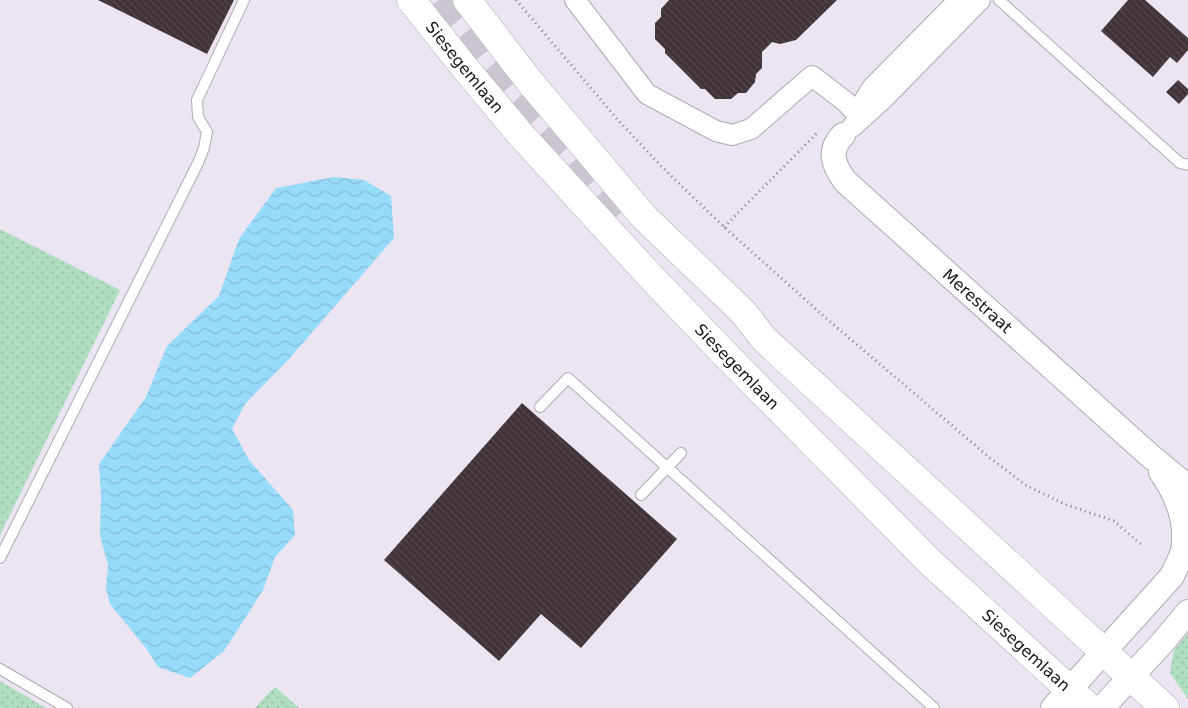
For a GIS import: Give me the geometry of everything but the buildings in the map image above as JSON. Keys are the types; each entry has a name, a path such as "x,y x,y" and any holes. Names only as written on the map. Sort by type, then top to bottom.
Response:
{"highway":[{"name":"Siesegemlaan","path":"411,0 521,135 715,345 930,562 1061,699 1090,708"},
{"path":"467,0 530,82 644,217 743,312 764,339 1165,708"}],"street":[{"path":"575,0 647,94 716,131 732,135 751,128 812,76 846,102 859,116"},
{"name":"Merestraat","path":"859,116 872,88 959,0"},
{"name":"Merestraat","path":"980,0 883,99 859,116 837,141 834,158 839,173 846,182 1148,454 1188,487"},
{"name":"Merestraat","path":"1061,699 1172,576 1183,552 1186,525 1179,505 1171,486 1148,454"},
{"path":"1102,708 1188,612"}],"lane":[{"path":"0,558 198,163 204,148 207,132 198,117 197,100 244,0"},
{"path":"1000,0 1180,164 1188,165"},
{"path":"540,407 568,378 934,708"},
{"path":"640,495 681,453"},
{"path":"0,669 67,708"}],"path":[{"path":"516,0 618,120 724,228 990,458 1027,486 1067,505 1114,520 1143,546"},
{"path":"724,228 819,130"}],"green space":[{"path":"0,229 120,290 0,535"},
{"path":"1188,633 1188,699 1170,673 1174,650"},
{"path":"0,681 46,708 0,708"},
{"path":"275,687 299,708 255,708"}],"water":[{"path":"334,177 364,180 391,196 394,238 289,359 245,404 232,429 249,460 293,510 295,535 275,557 263,590 224,651 190,678 158,667 146,648 110,604 106,589 108,565 100,536 101,496 99,464 146,397 167,346 219,296 239,239 276,188"}],"tunnel":[{"path":"439,0 490,66 628,216"}]}
